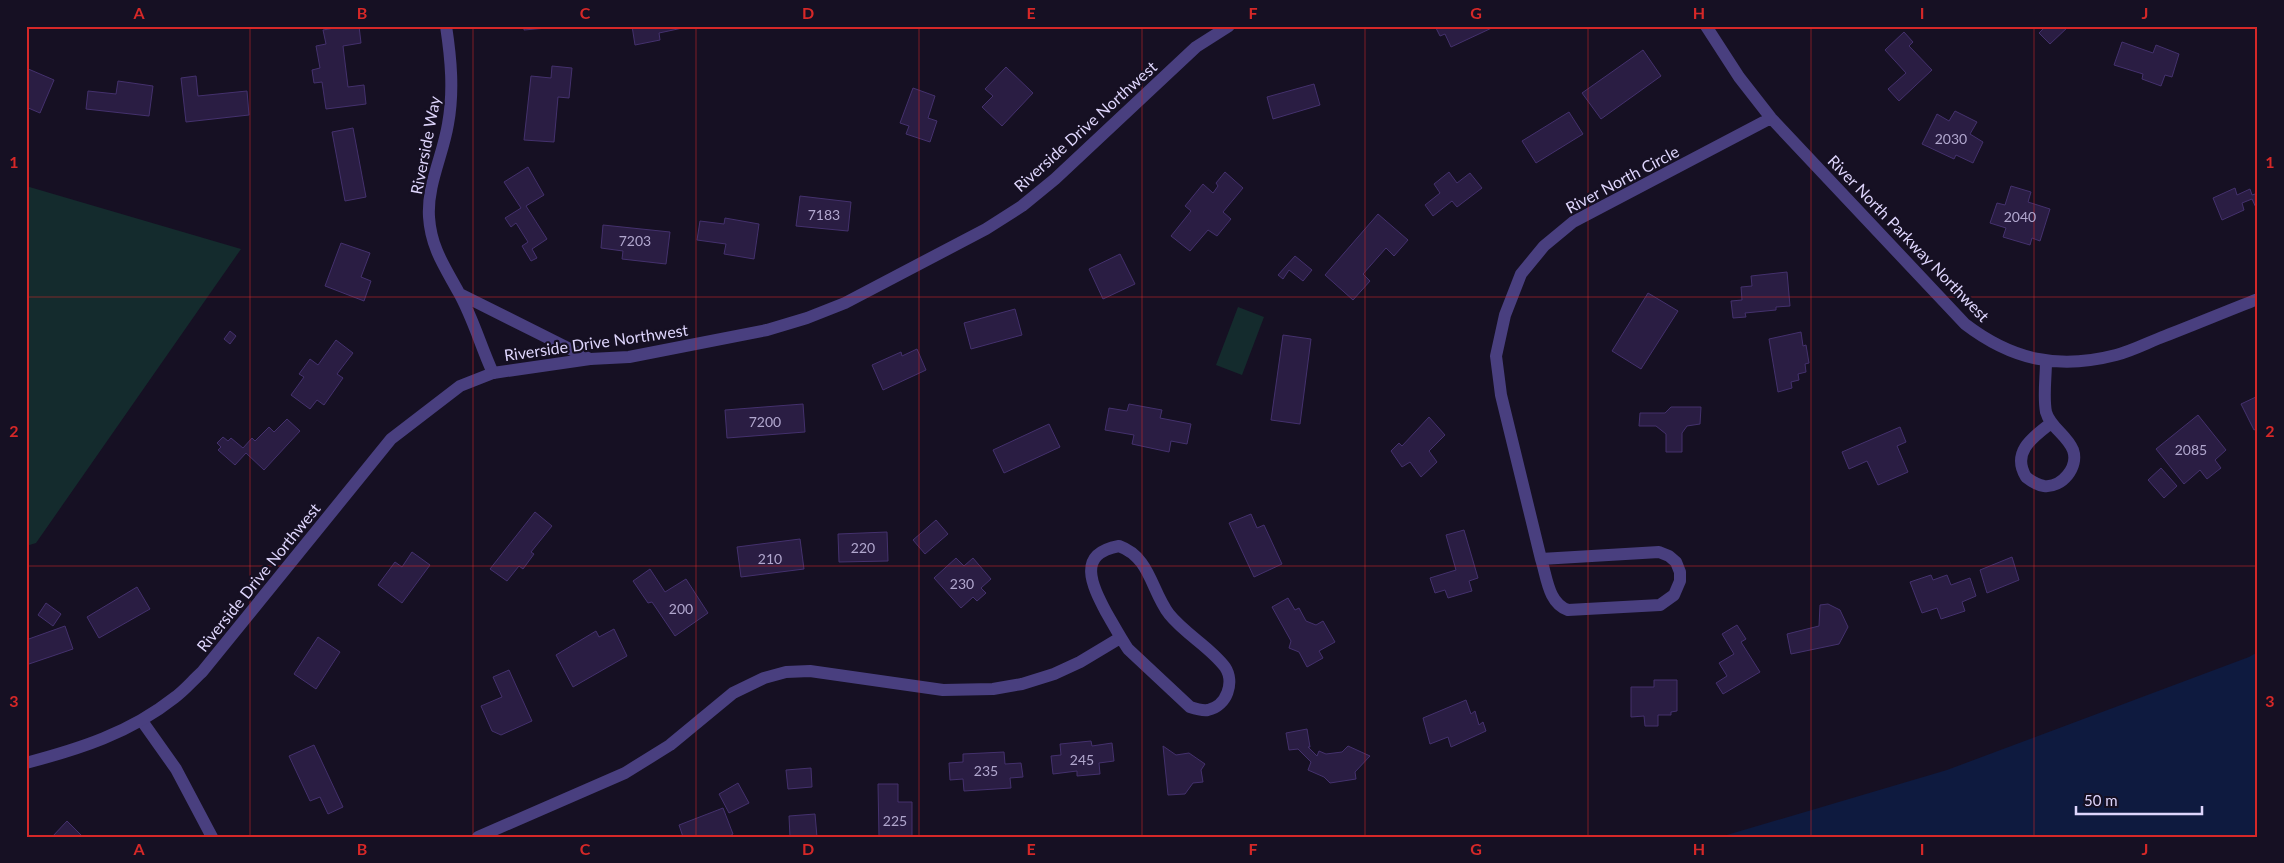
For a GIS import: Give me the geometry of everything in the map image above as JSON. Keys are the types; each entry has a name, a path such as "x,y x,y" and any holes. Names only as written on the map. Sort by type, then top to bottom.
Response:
{"street":[{"name":"Riverside Way","path":"446,26 452,86 448,124 430,193 429,216 432,240 445,271 460,294 493,373"},
{"name":"Riverside Drive Northwest","path":"26,764 71,751 114,735 142,721 174,698 202,672 391,440 460,386 493,373 590,359 629,357 767,330 807,318 844,303 986,229 1022,206 1055,179 1196,47 1229,26"},
{"name":"River North Parkway Northwest","path":"1706,26 1739,77 1771,118 1965,324 1982,337 2004,349 2024,357 2046,361 2083,362 2117,355 2258,299"},
{"name":"River North Circle","path":"1541,558 1659,552 1669,556 1676,562 1680,572 1680,582 1674,595 1660,604 1568,610 1560,607 1553,600 1541,558 1501,395 1496,356 1504,315 1521,274 1544,246 1574,222 1771,118"},
{"path":"460,294 590,359"},
{"path":"2046,361 2046,411 2050,422 2061,431 2073,450 2074,460 2072,470 2062,480 2053,485 2044,486 2026,478 2021,463 2026,446 2032,437 2050,422"},
{"path":"1119,546 1131,550 1140,558 1170,614 1225,668 1230,682 1226,696 1218,705 1209,710 1190,707 1128,649 1120,638 1092,586 1090,569 1096,557 1106,549 1119,546"},
{"path":"478,837 625,773 670,745 733,693 764,678 786,672 810,671 943,690 993,689 1022,684 1054,674 1120,638"},
{"path":"142,721 176,769 212,837"}],"green space":[{"path":"26,186 241,249 36,543 26,546"},
{"path":"1238,307 1264,317 1242,375 1216,365"}],"water":[{"path":"2258,652 2258,837 1720,837 1947,770"}],"building":[{"path":"359,26 361,43 343,46 348,87 364,85 366,104 326,109 322,82 314,83 312,70 320,68 316,46 326,44 323,30"},
{"path":"524,26 547,26 547,28 524,30"},
{"path":"632,26 692,26 659,33 660,40 635,45"},
{"path":"1435,26 1496,26 1451,47 1445,34 1440,36"},
{"path":"2046,26 2069,26 2050,44 2039,33"},
{"path":"1904,32 1913,42 1909,46 1932,70 1899,101 1888,89 1906,73 1885,50"},
{"path":"2122,42 2153,53 2156,45 2179,54 2172,77 2165,75 2161,86 2142,79 2143,74 2114,65"},
{"path":"1643,50 1661,76 1601,119 1582,93"},
{"path":"552,66 572,68 569,98 558,97 554,142 524,140 531,76 551,78"},
{"path":"1006,67 1033,93 1002,126 982,107 993,96 985,89"},
{"path":"26,68 54,80 40,113 26,107"},
{"path":"196,76 198,96 247,91 249,115 186,122 181,78"},
{"path":"118,81 153,86 149,116 86,109 88,91 116,94"},
{"path":"1314,84 1320,105 1273,119 1267,97"},
{"path":"913,88 935,96 928,118 937,121 930,142 906,134 909,126 900,123"},
{"path":"1955,111 1977,122 1970,134 1983,142 1973,163 1956,155 1954,159 1922,144 1937,114 1949,121"},
{"path":"1569,112 1583,134 1536,163 1522,141"},
{"path":"353,128 366,197 345,201 332,132"},
{"path":"528,167 544,195 526,206 547,239 532,249 537,258 531,261 522,246 528,242 516,223 511,227 505,218 521,208 504,182"},
{"path":"1225,172 1243,188 1223,212 1231,219 1217,236 1208,230 1190,251 1171,236 1191,211 1185,206 1203,184 1213,193 1218,186 1216,183"},
{"path":"1449,172 1457,183 1470,173 1482,188 1457,207 1452,201 1433,216 1425,205 1440,193 1434,184"},
{"path":"2011,186 2031,192 2028,202 2050,209 2040,241 2032,238 2030,245 2003,237 2006,228 1990,223 1997,203 2005,205"},
{"path":"2235,188 2237,195 2250,189 2252,195 2258,193 2258,212 2252,199 2242,203 2244,210 2222,220 2213,198"},
{"path":"800,196 851,202 848,231 796,226"},
{"path":"1378,214 1408,240 1394,256 1386,248 1363,274 1370,281 1353,300 1325,275"},
{"path":"725,218 759,224 754,259 724,254 726,244 697,240 700,221 724,224"},
{"path":"603,225 670,232 666,264 622,259 623,251 601,248"},
{"path":"341,243 370,253 361,277 371,281 364,301 325,286"},
{"path":"1120,254 1135,284 1103,299 1089,269"},
{"path":"1295,256 1312,270 1303,281 1289,270 1283,279 1278,275"},
{"path":"1787,272 1790,306 1776,307 1776,310 1745,313 1746,317 1733,318 1731,301 1742,300 1741,287 1752,286 1751,276"},
{"path":"1648,293 1678,311 1641,369 1612,351"},
{"path":"1015,309 1022,335 971,349 964,323"},
{"path":"230,331 236,336 230,344 224,339"},
{"path":"1801,332 1803,346 1806,345 1809,363 1805,364 1806,372 1798,374 1799,380 1791,382 1792,388 1778,392 1769,339"},
{"path":"1283,335 1311,339 1300,424 1271,420"},
{"path":"336,340 353,353 337,374 343,378 324,405 317,400 310,409 291,395 304,377 299,374 310,359 318,365"},
{"path":"917,349 926,370 883,390 872,365 901,352 902,356"},
{"path":"2258,396 2258,428 2254,430 2241,404"},
{"path":"803,404 805,432 727,438 725,410"},
{"path":"1129,404 1162,410 1160,418 1191,424 1187,444 1171,441 1169,452 1132,444 1134,435 1105,430 1109,408 1127,411"},
{"path":"1671,407 1701,407 1700,424 1687,426 1682,433 1682,452 1666,452 1666,434 1656,426 1639,426 1640,413 1665,413"},
{"path":"2198,415 2226,450 2215,460 2221,468 2207,479 2200,470 2184,484 2156,449"},
{"path":"1429,417 1445,435 1429,451 1437,462 1421,477 1410,462 1402,467 1391,451 1399,443 1402,446"},
{"path":"287,419 300,431 264,470 246,453 235,465 218,450 221,447 217,443 223,437 228,441 231,438 243,448 252,438 255,441 269,427 274,432"},
{"path":"1049,424 1060,447 1004,473 993,450"},
{"path":"1900,427 1906,442 1897,446 1908,472 1878,485 1867,461 1849,469 1842,452"},
{"path":"2161,468 2177,486 2164,498 2148,480"},
{"path":"535,512 552,526 531,552 534,554 523,569 519,566 507,581 490,569"},
{"path":"1251,514 1257,528 1264,525 1282,564 1254,577 1229,523"},
{"path":"936,520 948,534 925,554 913,540"},
{"path":"1464,530 1478,578 1469,581 1472,591 1448,598 1445,590 1435,593 1430,578 1456,570 1446,535"},
{"path":"887,532 888,561 839,562 838,534"},
{"path":"800,539 804,569 741,577 737,547"},
{"path":"412,552 430,565 402,603 378,585 395,562 402,567"},
{"path":"2012,557 2019,580 1987,593 1980,570"},
{"path":"956,558 964,566 973,558 991,579 981,588 986,593 977,601 973,597 961,608 934,578"},
{"path":"650,569 665,592 686,579 708,613 675,636 652,602 648,603 633,581"},
{"path":"1931,575 1933,580 1947,575 1951,585 1970,578 1976,596 1962,602 1965,611 1941,619 1937,608 1922,613 1910,582"},
{"path":"137,587 150,609 99,638 87,617"},
{"path":"1288,598 1295,610 1299,608 1306,621 1316,625 1323,621 1335,642 1319,651 1323,658 1307,667 1299,652 1289,648 1291,641 1272,607"},
{"path":"46,603 61,614 53,626 38,615"},
{"path":"1828,604 1840,610 1848,627 1839,644 1791,654 1787,634 1819,626 1820,605"},
{"path":"1737,625 1746,639 1741,642 1760,672 1723,694 1716,683 1727,676 1719,663 1734,654 1722,634"},
{"path":"65,626 73,649 26,665 26,640"},
{"path":"614,629 627,656 573,687 556,655 596,631 599,637"},
{"path":"318,637 340,652 316,689 294,674"},
{"path":"509,670 532,721 501,735 492,731 481,706 502,697 493,677"},
{"path":"1654,680 1677,680 1677,711 1671,712 1671,715 1658,715 1658,726 1645,726 1644,716 1631,717 1631,687 1654,687"},
{"path":"1466,700 1471,714 1475,711 1479,725 1483,722 1486,731 1451,747 1448,737 1430,744 1423,718"},
{"path":"1307,729 1310,747 1308,747 1317,756 1319,751 1326,754 1342,752 1348,746 1370,756 1355,772 1356,779 1330,783 1324,777 1308,770 1311,762 1298,749 1289,750 1286,733"},
{"path":"1091,741 1092,746 1112,743 1114,761 1099,763 1100,774 1077,776 1077,771 1053,774 1051,756 1061,755 1060,744"},
{"path":"314,745 343,807 328,814 320,797 310,801 289,756"},
{"path":"1163,746 1176,755 1189,753 1205,764 1201,770 1203,782 1193,783 1185,794 1168,795"},
{"path":"1004,752 1005,764 1021,763 1023,777 1010,778 1011,788 964,791 963,779 950,780 949,763 963,762 963,754"},
{"path":"811,768 812,787 788,789 786,770"},
{"path":"738,783 749,803 729,813 719,794"},
{"path":"878,784 898,784 898,802 912,802 912,837 879,837"},
{"path":"723,808 733,834 728,837 683,837 679,825"},
{"path":"815,814 817,837 790,837 789,816"},
{"path":"67,821 83,837 52,837"}]}
